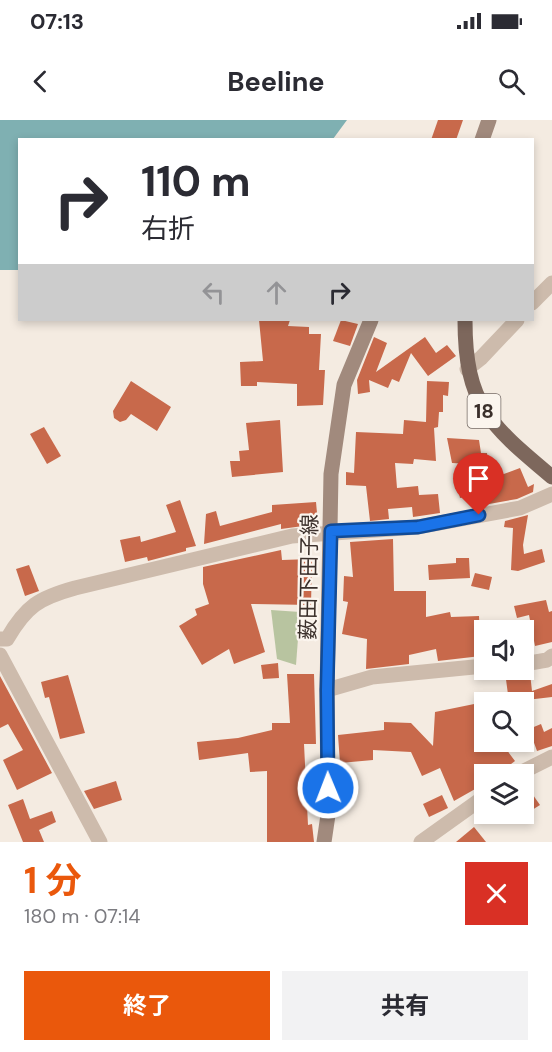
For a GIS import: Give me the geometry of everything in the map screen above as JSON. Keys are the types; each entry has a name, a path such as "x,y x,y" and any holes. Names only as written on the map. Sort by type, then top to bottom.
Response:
{"main road":[{"path":"483,138 489,120"},
{"name":"薮田下田子線","path":"324,842 328,815 327,690 331,474 344,385 371,321"},
{"name":"18","path":"465,321 467,369 484,412 502,435 552,477"}],"street":[{"path":"534,301 552,283"},
{"path":"467,369 481,358 516,321"},
{"path":"0,639 7,639 22,614 44,597 292,536 331,531 418,527 520,508 552,494"},
{"path":"0,655 100,842"},
{"path":"534,661 552,656"},
{"path":"327,690 372,677 474,667"},
{"path":"534,766 552,757"},
{"path":"421,842 474,804"}],"green space":[{"path":"271,610 300,612 296,665 277,659"}],"water":[{"path":"0,120 347,120 334,138 18,138 18,270 0,270"}],"building":[{"path":"438,120 463,120 457,138 432,138"},
{"path":"259,321 290,321 288,326 309,327 309,334 321,334 319,370 325,370 323,405 297,406 297,384 257,382 257,386 241,386 240,362 263,361"},
{"path":"341,321 358,324 350,346 333,341"},
{"path":"374,337 387,343 376,372 425,337 436,353 447,345 456,356 428,376 411,353 399,382 392,379 388,388 369,380 370,392 358,394 357,380"},
{"path":"131,381 171,407 157,431 131,414 126,420 120,422 114,418 113,411"},
{"path":"427,381 449,382 448,396 443,395 443,412 439,412 438,427 434,428 436,461 414,459 413,464 395,463 397,488 418,486 419,495 438,494 440,513 413,517 412,507 388,509 389,519 370,521 366,486 346,485 346,472 354,473 356,432 403,434 404,420 426,422"},
{"path":"280,420 283,472 232,477 230,461 240,461 239,451 249,450 246,423"},
{"path":"44,427 61,456 47,464 30,434"},
{"path":"447,438 479,440 481,453 487,453 488,465 452,463"},
{"path":"520,468 528,487 534,484 533,492 517,499 478,506 478,494 460,498 457,484 490,481 490,479"},
{"path":"180,500 196,546 148,561 147,557 125,562 120,540 140,536 141,542 176,532 166,505"},
{"path":"316,502 318,524 281,529 281,524 204,544 206,514 216,511 220,526 272,512 272,505"},
{"path":"528,515 523,545 524,554 542,549 545,562 518,571 511,570 513,528 504,527 505,521"},
{"path":"393,539 394,591 426,591 426,617 450,612 451,617 479,616 479,620 474,620 474,657 438,661 436,649 409,655 409,664 366,669 367,639 342,634 348,602 343,601 344,576 353,577 350,542"},
{"path":"281,550 282,560 312,559 311,605 251,604 265,652 234,664 229,649 202,665 179,626 197,615 195,609 209,604 203,584 203,567"},
{"path":"456,558 469,558 470,578 429,580 428,565 456,563"},
{"path":"29,565 39,591 25,596 16,569"},
{"path":"475,573 492,577 489,590 471,586"},
{"path":"546,600 549,612 552,611 552,642 535,646 534,620 530,620 529,615 517,618 514,606"},
{"path":"278,663 279,678 263,679 261,665"},
{"path":"287,674 314,674 316,744 304,744 308,825 312,824 314,842 267,842 267,771 250,772 248,753 199,760 197,742 238,738 272,730 272,723 290,723"},
{"path":"68,675 85,733 60,739 49,697 45,698 41,682"},
{"path":"0,676 52,773 17,790 3,760 23,750 8,724 0,728"},
{"path":"506,680 531,680 532,691 552,684 552,697 534,699 534,692 508,692"},
{"path":"474,704 474,752 508,752 515,761 511,764 474,764 474,790 454,801 440,768 422,776 411,752 373,750 373,760 340,763 338,735 384,730 384,722 411,723 433,746 435,712"},
{"path":"541,724 544,732 552,728 552,746 537,751 534,743 534,727"},
{"path":"116,781 122,800 94,809 84,791"},
{"path":"442,795 448,808 429,817 423,804"},
{"path":"534,796 540,805 534,809"},
{"path":"23,799 30,819 52,811 56,822 39,830 44,842 23,842 8,805"},
{"path":"474,827 486,842 456,842"}],"route":[{"path":"328,788 327,690 331,531 418,527 479,515"}]}
